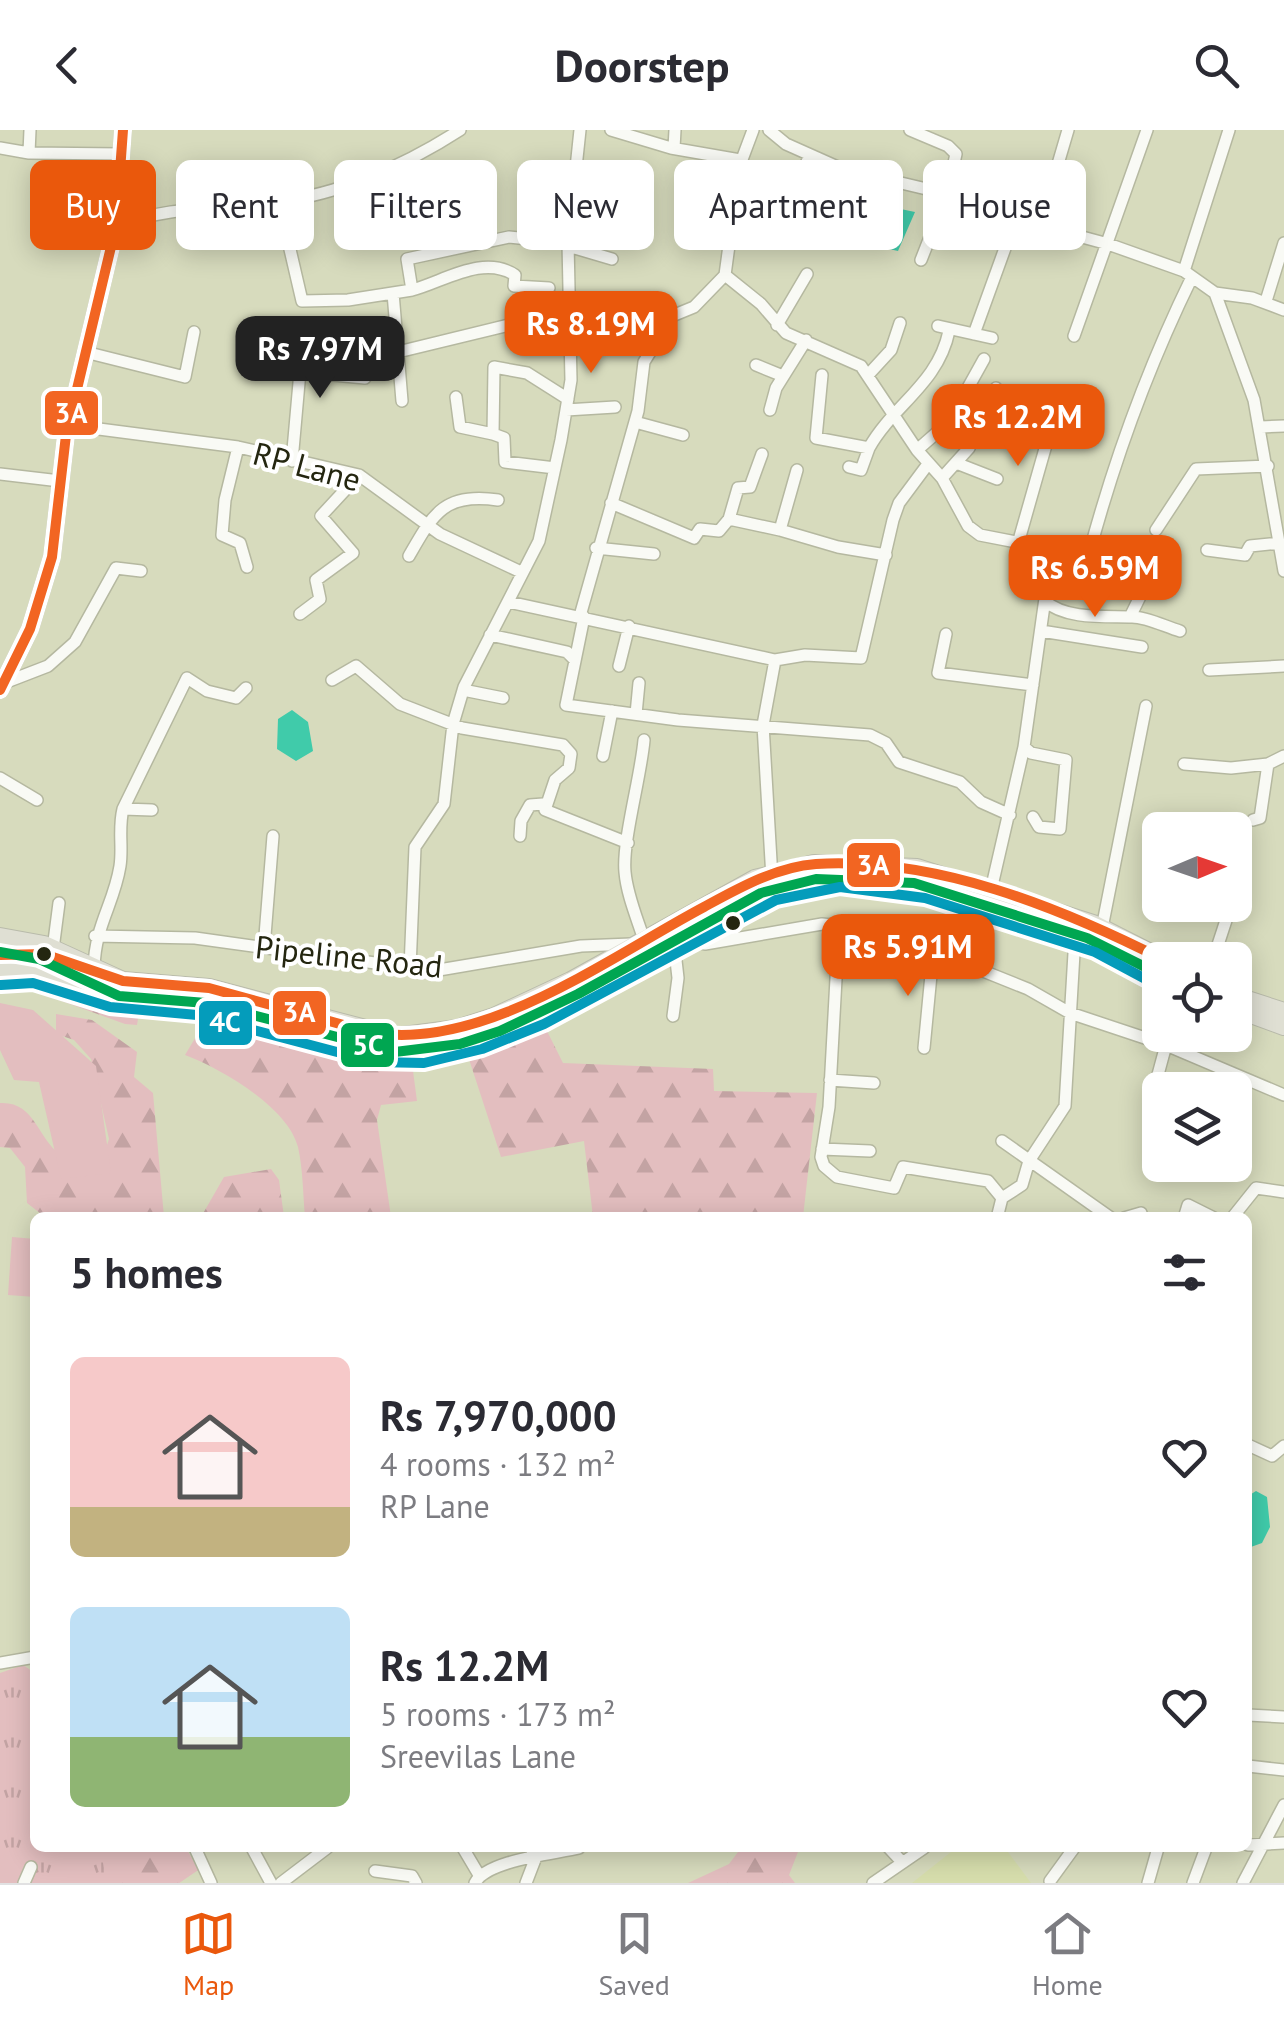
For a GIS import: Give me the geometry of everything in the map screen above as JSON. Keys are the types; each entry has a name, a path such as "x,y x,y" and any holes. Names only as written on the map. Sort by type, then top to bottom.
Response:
{"main road":[{"path":"121,160 123,130"},
{"path":"2,686 30,629 44,588 56,532 68,424 110,250"},
{"path":"0,937 53,949 123,981 209,988 396,1037 457,1029 494,1017 672,932 772,879 870,873 928,882 1102,928 1142,949"},
{"path":"1075,923 1142,960"},
{"path":"0,970 35,968 114,992 244,1008 400,1049 450,1042 507,1024 638,947"},
{"path":"0,955 44,954 94,968"},
{"path":"1252,1002 1284,1012"},
{"path":"1252,1014 1284,1026"}],"street":[{"path":"29,154 30,130"},
{"path":"408,160 460,130"},
{"path":"577,160 580,130"},
{"path":"611,130 647,135 674,148 740,160 753,130"},
{"path":"674,148 675,130"},
{"path":"769,130 842,169 923,188"},
{"path":"910,130 948,146 956,154 955,160"},
{"path":"1059,160 1068,130"},
{"path":"1074,336 1146,130"},
{"path":"725,275 761,304 777,325 852,359 868,375 917,450 942,478 968,526 980,535 1089,554 1116,454 1188,274 1229,130"},
{"path":"0,148 29,154 121,154"},
{"path":"808,160 810,155"},
{"path":"412,290 407,259 517,238"},
{"path":"1086,238 1188,274 1214,293 1230,325 1261,427 1284,571"},
{"path":"1266,301 1284,243"},
{"path":"290,250 302,301 412,290 440,282 460,269 507,270 515,276 514,286 549,288"},
{"path":"410,968 412,859 418,838 444,804 453,724 464,690 540,541 566,404 568,250"},
{"path":"586,250 612,259"},
{"path":"728,250 725,275 694,306 672,316 660,330 639,378 634,422 596,548 566,704 870,735 886,743 899,762 960,782 981,802 1010,815"},
{"path":"921,260 925,250"},
{"path":"974,334 1004,250"},
{"path":"777,325 807,274"},
{"path":"394,293 402,401"},
{"path":"1214,293 1266,301 1284,310"},
{"path":"398,352 530,316 542,317"},
{"path":"570,323 629,334"},
{"path":"868,375 891,350 900,323"},
{"path":"848,467 861,470 884,421 917,395 946,346 944,328 992,338"},
{"path":"84,352 185,377 194,332"},
{"path":"292,461 302,338"},
{"path":"770,410 783,376 806,340"},
{"path":"917,450 948,422 984,359"},
{"path":"756,365 783,376"},
{"path":"493,434 494,366 527,374 566,404 614,407"},
{"path":"302,372 365,378"},
{"path":"822,375 816,438 869,448"},
{"path":"942,478 976,435 996,388"},
{"path":"456,397 460,427 504,438 505,462 555,468"},
{"path":"1019,540 1056,410"},
{"path":"634,422 682,435"},
{"name":"RP Lane","path":"68,424 238,448 359,476 440,534 521,572"},
{"path":"1261,427 1284,426"},
{"path":"238,448 225,500 222,534 240,542 247,567"},
{"path":"611,503 694,538 700,529 719,531 729,519 738,488 750,486 762,454"},
{"path":"509,602 775,660 805,655 861,658 899,503 928,464"},
{"path":"956,464 997,479"},
{"path":"1156,530 1196,469 1268,466"},
{"path":"780,530 798,470"},
{"path":"0,474 60,481"},
{"path":"300,614 318,602 316,580 353,553 320,516 359,476"},
{"path":"409,556 428,522 447,504 478,498 498,500"},
{"path":"729,519 886,555"},
{"path":"1208,550 1244,556 1250,546 1279,543"},
{"path":"596,548 654,554"},
{"path":"989,899 1024,747 1052,549"},
{"path":"1130,618 1153,570 1165,562"},
{"path":"2,686 48,666 75,642 116,568 141,571"},
{"path":"1045,601 1086,615 1130,618 1180,631"},
{"path":"618,666 628,626"},
{"path":"1041,630 1142,647"},
{"path":"946,634 938,673 1033,685"},
{"path":"490,635 568,652 575,660"},
{"path":"772,879 763,725 775,660"},
{"path":"332,680 356,666 400,704 468,730 524,735 569,749 569,768 555,780 543,804"},
{"path":"1209,670 1284,666"},
{"path":"94,968 95,936 121,862 118,828 123,810 187,678 206,690 236,698 246,688"},
{"path":"636,714 639,683"},
{"path":"464,690 503,698"},
{"path":"1102,928 1146,706"},
{"path":"603,756 612,711"},
{"path":"638,947 624,858 644,740"},
{"path":"1024,747 1031,753 1066,760 1060,829 1039,827 1033,816"},
{"path":"1184,764 1231,768 1268,764 1284,756"},
{"path":"1254,820 1260,818 1268,764"},
{"path":"0,778 37,800"},
{"path":"520,836 521,821 530,806 543,804"},
{"path":"543,804 558,818 628,843"},
{"path":"123,810 152,810"},
{"path":"264,948 273,836"},
{"path":"53,949 59,902"},
{"path":"998,1212 1002,1198 1022,1186 1029,1161 1066,1106 1075,923"},
{"path":"839,924 822,1149 824,1166 837,1177 894,1188 903,1168 918,1168 988,1181 1002,1198"},
{"path":"673,1016 672,932 704,944 839,924 881,930 933,954 1028,988 1070,1012 1142,1037"},
{"name":"Pipeline Road","path":"95,936 195,938 433,971 581,946 638,947"},
{"path":"924,1048 933,954"},
{"path":"1183,1052 1284,1095"},
{"path":"830,1080 874,1083"},
{"path":"1002,1140 1101,1212"},
{"path":"822,1149 870,1150"},
{"path":"1237,1212 1256,1188 1284,1192"},
{"path":"1252,1447 1272,1456 1284,1446"},
{"path":"0,1663 30,1658"},
{"path":"1252,1715 1284,1717"},
{"path":"1252,1766 1284,1770"},
{"path":"1243,1883 1284,1805"},
{"path":"1252,1844 1284,1843"},
{"path":"197,1852 211,1883"},
{"path":"254,1852 271,1883"},
{"path":"281,1883 322,1852"},
{"path":"465,1852 477,1879 533,1852"},
{"path":"526,1883 533,1852"},
{"path":"893,1852 902,1862"},
{"path":"873,1883 918,1852"},
{"path":"1050,1882 1071,1852"},
{"path":"1148,1883 1157,1852"},
{"path":"1193,1883 1205,1852"},
{"path":"24,1883 30,1867"},
{"path":"375,1871 412,1876 416,1883"}],"shaded area":[{"path":"951,1852 1008,1852 1031,1883 912,1883"}],"green space":[{"path":"53,980 140,1007 137,1025 56,999 47,987"},
{"path":"0,1003 33,1010 96,1066 111,1173 61,1179 39,1082 14,1080 0,1050"},
{"path":"56,1014 92,1020 137,1052 134,1077 153,1093 164,1212 39,1212 27,1203 25,1167 10,1148 0,1147 0,1103 21,1108 52,1147 79,1163 99,1169 109,1139 91,1059 74,1040 56,1034"},
{"path":"209,1015 381,1058 411,1056 417,1101 381,1105 377,1120 390,1212 305,1212 298,1147 292,1132 251,1091 185,1055"},
{"path":"544,1025 563,1063 713,1069 714,1091 817,1093 804,1212 592,1212 584,1141 501,1157 465,1047"},
{"path":"271,1169 279,1180 283,1212 204,1212 224,1177"},
{"path":"12,1237 30,1239 30,1297 8,1295"},
{"path":"23,1665 30,1670 30,1852 188,1852 198,1870 179,1883 0,1883 0,1673"},
{"path":"101,1852 188,1852 198,1870 179,1883 107,1883"},
{"path":"738,1852 798,1852 789,1875 795,1883 688,1883 729,1864"}],"water":[{"path":"903,210 915,212 903,240"},
{"path":"292,710 308,722 313,751 296,761 277,749 278,719"},
{"path":"1256,1491 1267,1497 1270,1527 1262,1543 1252,1547 1252,1494"}],"transit line":[{"name":"3A","path":"0,690 30,629 52,557 66,435 116,226 123,130"},
{"name":"3A","path":"0,955 44,954 123,981 209,988 369,1032 412,1035 499,1015 585,974 744,886 772,874 816,864 861,864 951,877 1039,904 1142,950"},
{"name":"5C","path":"0,952 39,959 119,996 206,1003 395,1052 460,1044 500,1031 578,994 761,893 816,879 914,883 1087,938 1142,966"},
{"name":"4C","path":"1,985 33,983 110,1007 197,1015 375,1062 424,1063 482,1049 544,1024 776,900 840,887 925,898 1095,952 1142,977"}]}
